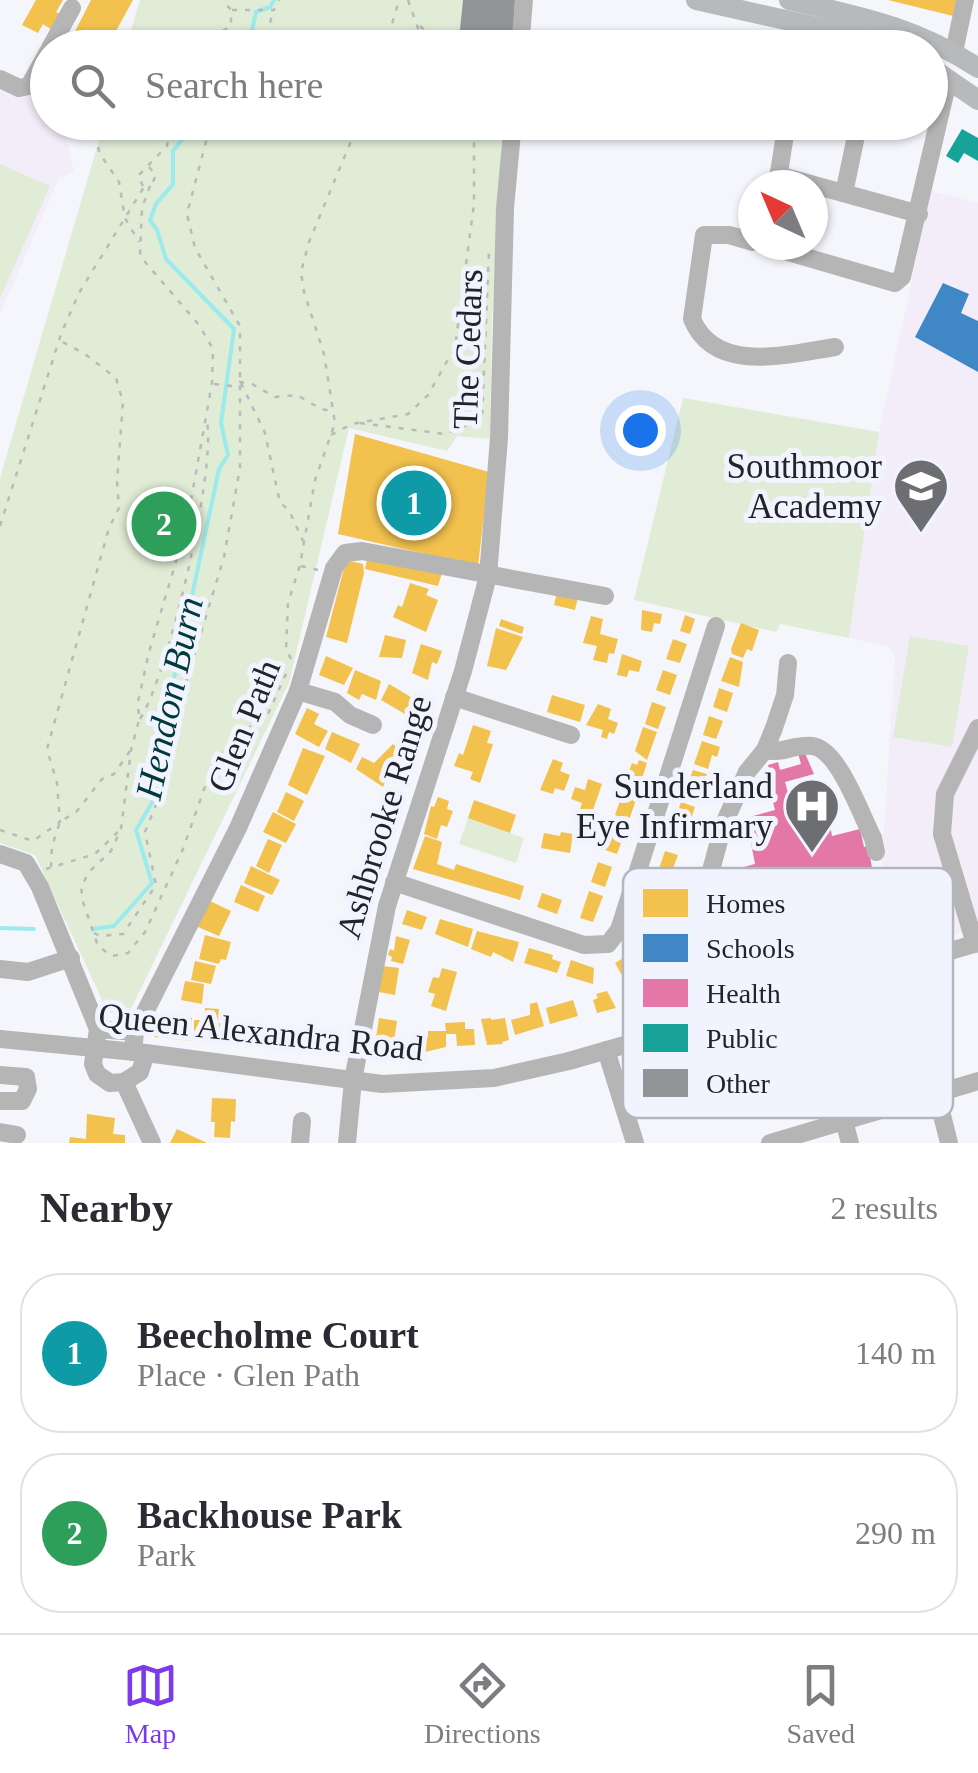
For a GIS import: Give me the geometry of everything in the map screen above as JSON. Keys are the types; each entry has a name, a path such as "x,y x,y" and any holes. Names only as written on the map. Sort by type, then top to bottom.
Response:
{"main road":[{"path":"696,0 795,8 908,30"},
{"path":"795,8 848,30"},
{"path":"948,49 978,68"},
{"path":"954,52 948,80 978,100"}],"street":[{"path":"522,30 524,0"},
{"path":"954,52 965,0"},
{"path":"60,30 72,8"},
{"path":"0,79 20,88 30,84"},
{"name":"The Cedars","path":"488,576 499,438 505,208 511,140"},
{"path":"779,170 782,140"},
{"path":"844,193 855,140"},
{"path":"817,260 895,283 902,278 935,140"},
{"path":"828,190 919,214"},
{"path":"738,238 704,235 692,319 698,331 722,350 736,354 766,357 835,348"},
{"path":"332,573 344,553 362,551 605,596"},
{"name":"Glen Path","path":"139,1053 136,1032 238,828 298,691 332,573"},
{"name":"Ashbrooke Range","path":"347,1143 353,1080 372,972 394,882 454,698 488,576"},
{"path":"639,868 716,626"},
{"path":"712,868 723,826 747,772 765,750 785,695 788,663"},
{"path":"298,691 335,702 350,715 373,724"},
{"path":"454,698 571,735"},
{"path":"953,868 942,834 944,794 978,728"},
{"path":"765,750 776,753 818,746 831,754 873,838 876,852"},
{"path":"0,854 43,872 98,1029 93,1048 97,1074 110,1083 124,1082 140,1072 139,1053"},
{"path":"953,870 976,944"},
{"path":"394,882 584,944 608,944 623,917"},
{"path":"0,969 28,972 70,958"},
{"path":"98,1029 136,1032"},
{"name":"Queen Alexandra Road","path":"0,1039 382,1084 494,1078 623,1045"},
{"path":"606,1050 623,1105"},
{"path":"0,1075 26,1076 28,1089 22,1102 0,1101"},
{"path":"953,1089 978,1081"},
{"path":"124,1082 152,1143"},
{"path":"627,1118 635,1143"},
{"path":"770,1143 854,1118"},
{"path":"943,1118 949,1143"},
{"path":"300,1143 302,1121"},
{"path":"844,1121 850,1143"}],"path":[{"path":"224,0 230,10 231,26 224,30"},
{"path":"269,30 279,0"},
{"path":"390,30 399,0"},
{"path":"408,0 419,30"},
{"path":"230,10 274,10"},
{"path":"416,22 425,30"},
{"path":"96,140 100,154 119,182 125,218 140,243"},
{"path":"144,187 138,176 168,140"},
{"path":"91,932 100,936 124,934 156,884 145,832 162,790 176,715 224,557 240,468 240,326 195,248 187,214 206,140"},
{"path":"149,167 156,175 142,208 140,256 199,325 213,350 214,384 186,528 138,702 139,720 121,829 111,850 89,872 81,887 91,932 98,946 112,956 128,953 145,932 183,849 214,761 240,734 268,714 292,661 286,649 288,603 300,566 314,480 335,424 324,354 304,292 302,272 308,242 352,140"},
{"path":"332,435 360,423 408,414 428,395 455,347 474,204 474,140"},
{"path":"0,526 59,340 79,293 144,187 150,186"},
{"path":"322,212 330,216"},
{"path":"360,423 445,434 482,419 489,250"},
{"path":"43,872 60,822 57,783 47,750 109,528 120,508 117,482 123,402 116,378 59,340"},
{"path":"240,382 266,433 280,503 289,510 304,542"},
{"path":"214,384 252,384 276,397 297,395 321,409 334,411"},
{"path":"139,720 160,674 193,544 211,443 207,419"},
{"path":"300,566 332,573"},
{"path":"0,830 34,841 77,811 102,778 114,774 122,758 132,750"},
{"path":"43,872 95,854 121,829"}],"shaded area":[{"path":"0,84 30,97 30,140 67,140 74,172 59,178 0,314"},
{"name":"Southmoor Academy","path":"931,191 978,203 978,928 953,935 953,868 882,868 895,656 887,646 849,638 879,432"}],"green space":[{"path":"140,0 463,0 460,30 131,30"},
{"path":"99,140 506,140 492,318 490,439 457,436 447,451 349,428 289,683 128,1015 108,1013 35,855 0,843 0,478"},
{"path":"0,164 50,186 0,298"},
{"path":"683,398 879,432 849,638 780,624 776,632 634,600"},
{"path":"910,636 969,646 952,747 893,737"},
{"path":"468,818 524,838 516,863 459,844"}],"building: Homes":[{"path":"36,0 63,0 56,12 64,16 56,30 43,24 40,30 22,25"},
{"path":"91,0 133,0 117,30 76,30"},
{"path":"888,0 956,0 953,16"},
{"path":"355,434 489,472 478,566 338,534"},
{"path":"368,556 442,573 438,586 365,569"},
{"path":"350,561 363,564 364,573 347,643 326,637 344,568"},
{"path":"410,583 429,589 426,595 438,600 426,632 393,617 398,605 402,607"},
{"path":"557,592 578,597 575,610 554,605"},
{"path":"642,610 662,614 660,624 654,623 652,632 641,630"},
{"path":"685,615 695,619 690,634 680,631"},
{"path":"591,616 603,619 600,634 618,639 607,663 593,660 597,646 583,643"},
{"path":"501,619 524,627 522,634 499,626"},
{"path":"741,623 759,630 752,651 747,649 743,658 732,654 731,649"},
{"path":"496,628 523,637 506,670 487,666"},
{"path":"385,635 406,640 402,658 379,657"},
{"path":"673,639 687,644 680,663 666,659"},
{"path":"421,644 442,651 437,664 432,662 428,680 412,673"},
{"path":"622,654 642,661 639,672 629,670 627,677 617,675"},
{"path":"326,656 353,668 344,685 319,675"},
{"path":"730,657 743,662 739,687 721,681"},
{"path":"355,670 381,681 376,700 362,694 359,700 347,693"},
{"path":"663,670 677,675 670,695 656,690"},
{"path":"389,684 431,709 422,724 381,700"},
{"path":"719,688 733,693 727,712 713,707"},
{"path":"552,695 585,705 580,722 547,712"},
{"path":"652,702 666,707 658,729 645,724"},
{"path":"598,704 611,709 608,719 618,723 607,739 601,737 603,730 586,725"},
{"path":"307,708 319,714 314,724 328,731 319,747 295,734"},
{"path":"709,716 723,721 716,739 703,735"},
{"path":"473,725 491,731 487,743 493,744 480,783 470,779 473,772 454,766 459,753 463,755"},
{"path":"643,727 657,732 647,760 635,751"},
{"path":"332,732 360,744 351,763 325,749"},
{"path":"702,741 720,747 717,757 712,755 708,769 694,764"},
{"path":"393,744 405,754 383,787 356,769 362,757 374,763"},
{"path":"303,748 325,756 307,795 288,785"},
{"path":"553,759 563,763 560,771 570,775 564,791 555,788 553,794 540,790"},
{"path":"639,760 647,763 639,788 625,783 632,763 637,765"},
{"path":"693,770 707,774 704,783 709,785 706,792 701,790 698,799 684,794"},
{"path":"588,779 602,784 592,813 580,809 582,803 571,799 575,787 585,790"},
{"path":"286,792 304,801 294,821 277,812"},
{"path":"622,795 636,800 629,820 615,815"},
{"path":"438,797 449,801 447,809 453,811 447,827 441,825 437,839 424,834 431,806"},
{"path":"474,800 516,815 510,833 468,818"},
{"path":"681,802 695,807 683,843 669,838"},
{"path":"273,812 296,824 286,843 263,832"},
{"path":"610,820 627,826 617,854 602,849"},
{"path":"561,832 573,834 570,853 541,848 544,833 560,836"},
{"path":"425,836 442,842 437,864 454,870 456,864 524,886 520,900 413,869"},
{"path":"268,839 282,845 269,873 256,866"},
{"path":"665,851 678,855 673,868 659,868"},
{"path":"598,862 612,867 605,887 591,882"},
{"path":"251,866 280,880 272,895 244,883"},
{"path":"241,885 265,896 258,912 234,902"},
{"path":"589,891 603,896 593,922 580,918"},
{"path":"542,893 562,900 557,914 537,907"},
{"path":"210,901 231,911 219,936 198,927"},
{"path":"407,910 427,917 422,930 402,924"},
{"path":"440,919 473,929 468,947 435,934"},
{"path":"477,931 519,942 513,962 493,952 491,957 471,949"},
{"path":"205,935 231,942 226,960 221,959 219,964 199,959"},
{"path":"396,936 410,940 403,964 391,961 388,955 390,949 394,951"},
{"path":"529,948 553,955 552,959 561,962 557,973 524,963"},
{"path":"623,958 623,977 615,963"},
{"path":"571,960 594,968 593,984 566,976"},
{"path":"195,961 216,966 211,984 191,980"},
{"path":"383,966 399,968 395,995 379,992"},
{"path":"442,968 457,972 446,1011 431,1006 435,994 428,992 433,977 439,978"},
{"path":"185,981 204,984 202,1004 181,1000"},
{"path":"607,991 616,1008 597,1013 593,1000 598,998 596,994"},
{"path":"573,1000 578,1016 550,1024 546,1008"},
{"path":"537,1002 544,1026 515,1035 511,1020 530,1015 530,1004"},
{"path":"205,1008 219,1009 218,1023 227,1024 224,1039 194,1035 194,1020 204,1020"},
{"path":"158,1014 192,1018 190,1041 154,1037"},
{"path":"379,1018 397,1021 393,1048 375,1045"},
{"path":"505,1018 509,1040 503,1044 487,1045 481,1019"},
{"path":"465,1022 465,1029 474,1029 475,1045 457,1046 456,1034 446,1034 446,1047 425,1052 428,1031 446,1031 445,1023"},
{"path":"212,1098 236,1099 230,1138 214,1137"},
{"path":"87,1114 115,1118 113,1134 125,1135 125,1143 69,1143 70,1137 86,1139"},
{"path":"177,1129 207,1143 170,1143"}],"building: Schools":[{"path":"943,283 969,294 961,313 978,321 978,372 915,337"}],"building: Health":[{"path":"804,751 814,774 785,782 790,800 795,798 797,806 804,804 806,810 799,812 801,820 795,821 799,837 821,833 818,822 823,821 826,832 831,830 832,836 860,829 872,868 740,868 755,864 746,818 775,810 770,791 775,790 768,765 778,762 780,770 801,764 798,753"}],"building: Public":[{"path":"962,129 978,138 978,161 964,153 958,163 946,156"}],"building: Other":[{"path":"463,0 515,0 514,30 460,30"}],"waterway":[{"name":"Hendon Burn","path":"252,30 256,12 270,7 274,0"},
{"name":"Hendon Burn","path":"93,929 114,926 152,883 136,830 157,794 152,749 176,671 219,469 228,455 221,423 234,329 166,259 150,220 156,204 173,184 173,151 182,140"},
{"path":"0,928 34,929"}],"place":[{"name":"Beecholme Court","path":"414,503"},
{"name":"Backhouse Park","path":"164,524"},
{"name":"Southmoor Academy","path":"921,535"},
{"name":"Sunderland Eye Infirmary","path":"812,855"}]}
